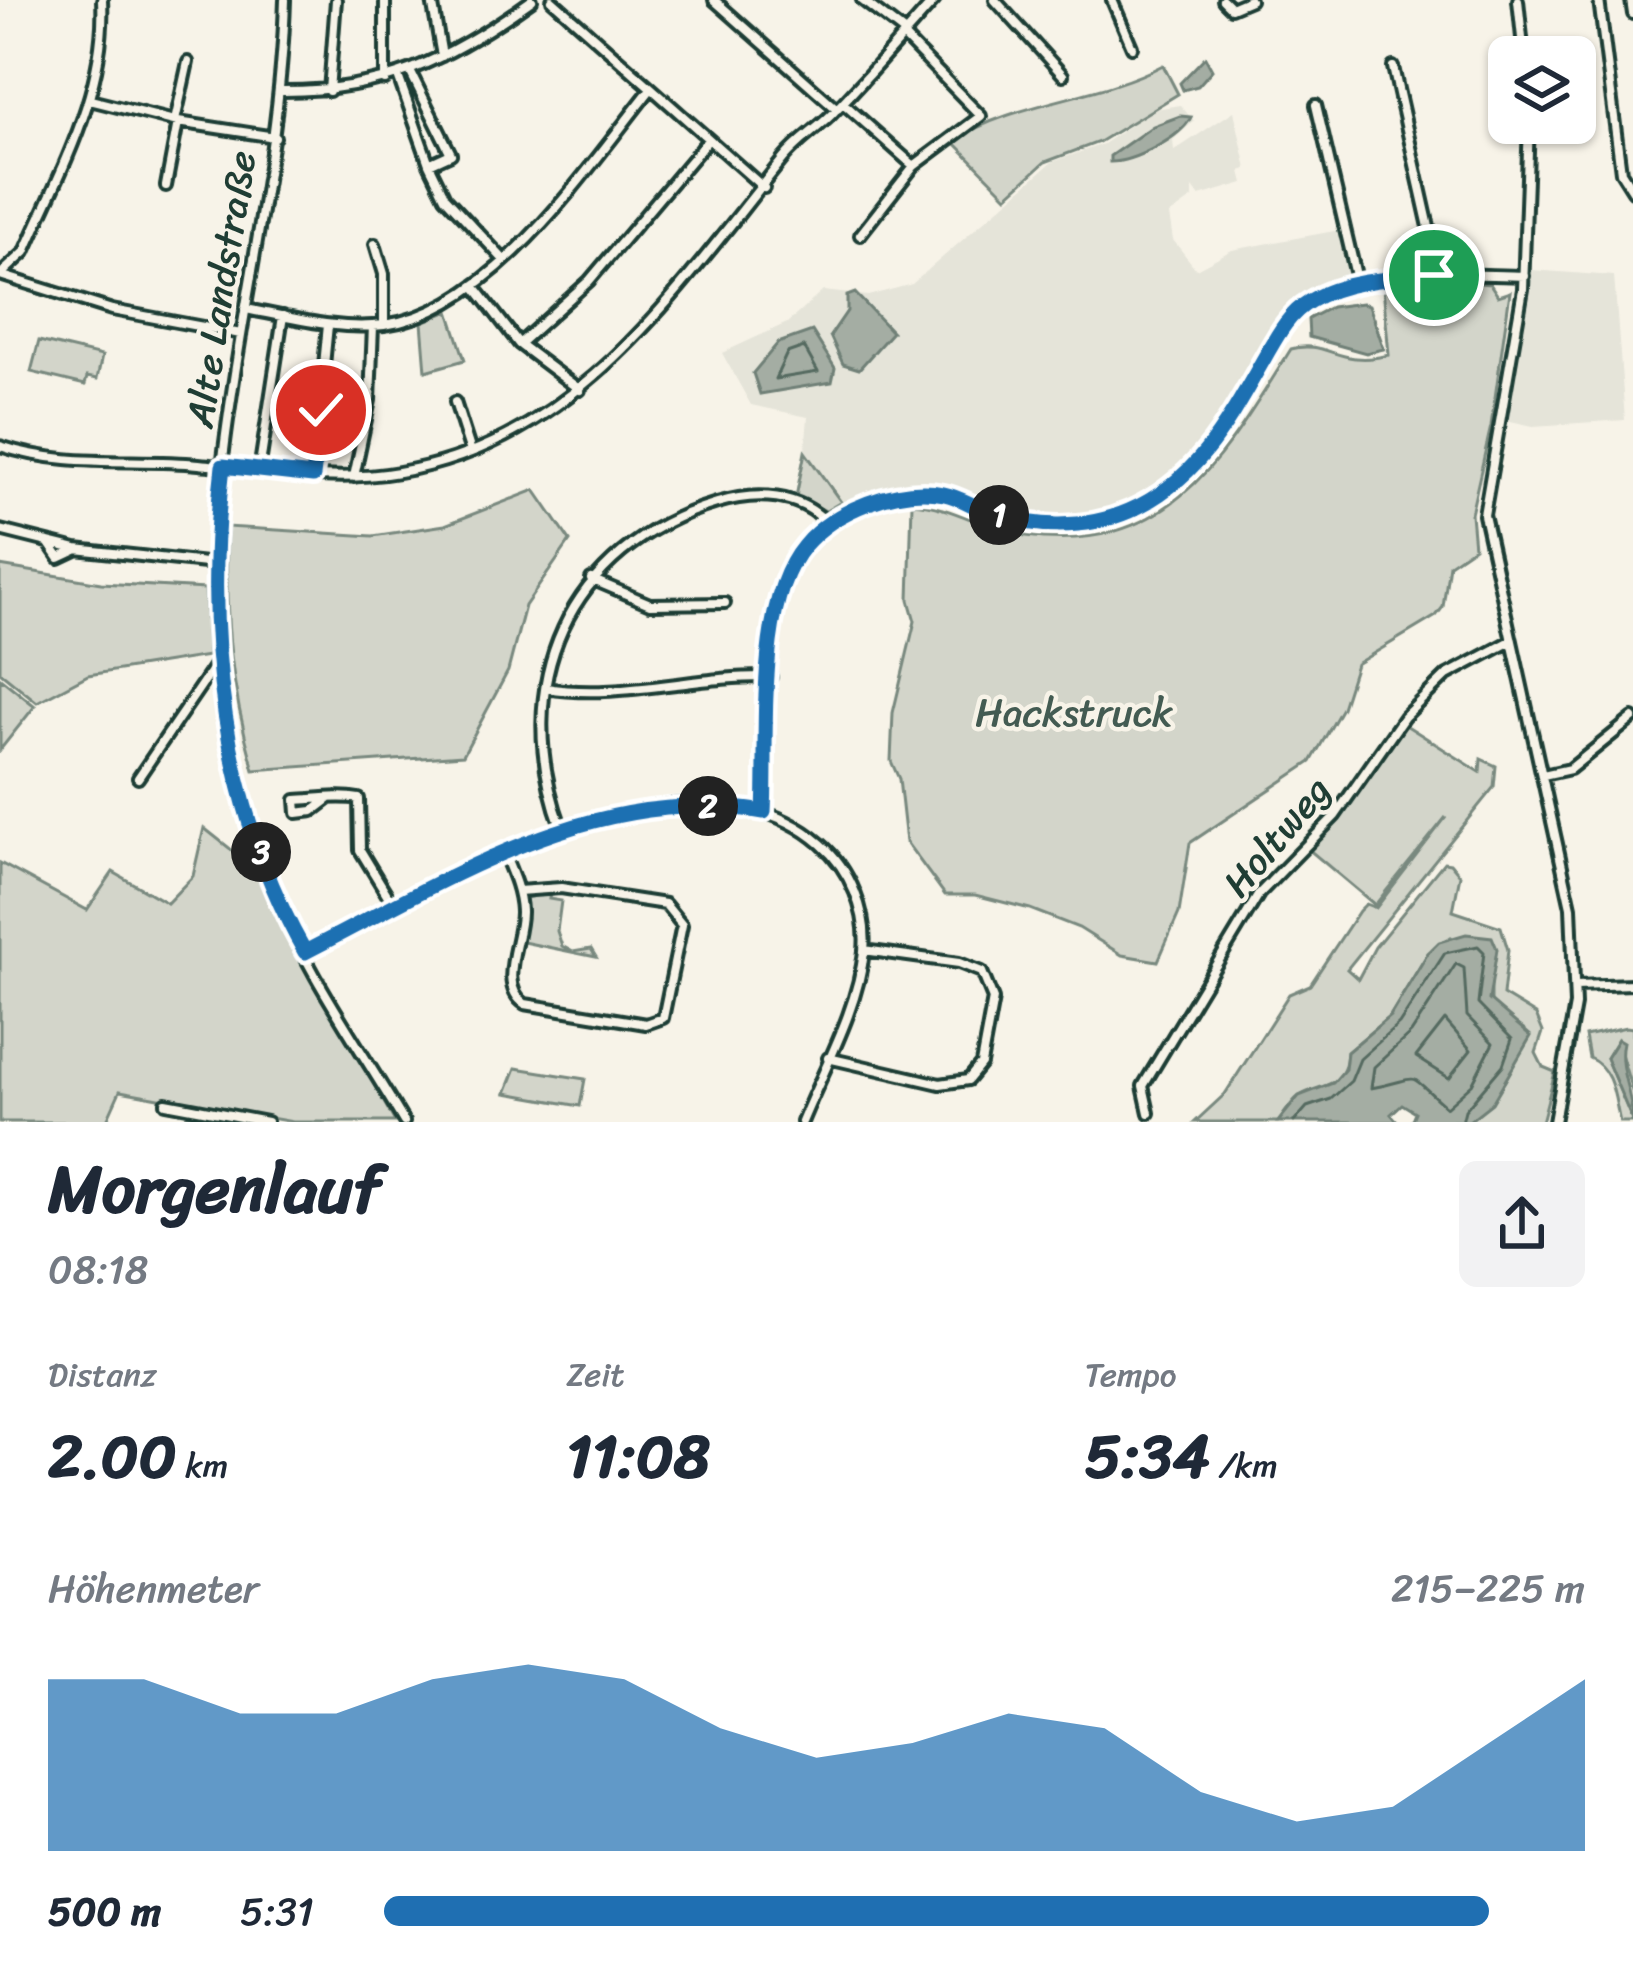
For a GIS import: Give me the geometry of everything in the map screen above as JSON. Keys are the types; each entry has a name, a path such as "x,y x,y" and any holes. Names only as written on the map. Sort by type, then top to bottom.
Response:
{"street":[{"path":"0,274 26,252 89,100 100,51 102,0"},
{"name":"Alte Landstraße","path":"285,0 274,137 223,466 215,564 218,662 238,782 274,890 404,1122"},
{"path":"329,91 336,0"},
{"path":"385,0 386,80"},
{"path":"432,0 442,56"},
{"path":"280,91 329,91 398,76 442,56 532,0"},
{"path":"551,0 764,188"},
{"path":"714,0 914,166"},
{"path":"860,235 914,166 981,116 961,89 862,0"},
{"path":"0,446 74,462 223,466 354,477 414,470 509,439 581,390 764,188 791,150 840,106 935,0"},
{"path":"995,0 1064,75"},
{"path":"1112,0 1132,47"},
{"path":"1223,0 1229,8 1250,0"},
{"path":"1518,0 1522,36"},
{"path":"1600,0 1621,172 1633,191"},
{"path":"1631,0 1633,14"},
{"path":"166,186 188,62"},
{"path":"1393,67 1431,236 1434,275"},
{"path":"410,71 451,154 429,164"},
{"path":"398,76 445,197 503,260"},
{"path":"245,309 328,325 378,325 441,306 475,287 503,260 650,90"},
{"path":"89,100 177,122 274,137"},
{"path":"1316,105 1358,284"},
{"path":"519,344 589,281 708,140"},
{"path":"1528,144 1524,276 1484,510 1568,889 1576,986 1554,1122"},
{"path":"354,477 370,400 384,274 375,244"},
{"path":"0,274 98,306 241,334"},
{"path":"764,812 773,621 783,581 804,546 828,524 878,502 919,492 954,496 999,516 1042,524 1090,522 1126,512 1166,490 1201,460 1294,313 1327,293 1358,284 1434,275 1524,276"},
{"path":"475,287 519,344 581,390"},
{"path":"259,471 283,316"},
{"path":"313,476 328,325"},
{"path":"455,402 471,452"},
{"path":"562,829 540,754 546,688 564,626 591,579 647,530 728,500 788,499 828,524"},
{"path":"0,530 78,549 215,564"},
{"path":"47,541 58,558 78,549"},
{"path":"591,579 650,604 725,604"},
{"name":"Holtweg","path":"1149,1113 1142,1087 1271,879 1335,816 1426,692 1460,666 1511,640"},
{"path":"138,778 218,662"},
{"path":"546,688 598,692 703,677 771,677"},
{"path":"1544,775 1570,769 1633,719"},
{"path":"330,798 359,799 360,850 394,907"},
{"path":"305,952 562,829 636,809 675,806 764,812 807,833 839,864 858,903 864,950 856,988 802,1122"},
{"path":"504,854 518,891 521,916 511,982 518,999 646,1024 663,1018 682,926 676,911 667,904 568,888 518,891"},
{"path":"828,1058 946,1085 968,1080 982,1064 993,999 986,975 959,963 864,950"},
{"path":"1576,986 1633,984"},
{"path":"166,1103 267,1122"}],"shaded area":[{"path":"1180,105 1194,121 1173,140 1174,151 1234,111 1247,169 1241,171 1244,183 1199,196 1193,188 1193,198 1169,215 1173,240 1196,269 1232,250 1340,230 1351,273 1343,284 1315,293 1291,309 1205,451 1174,480 1118,512 1066,522 994,511 943,488 916,488 854,505 842,502 805,451 808,417 751,405 722,353 787,323 823,291 868,296 912,284 1052,162 1103,144 1154,109"},
{"path":"1531,270 1614,276 1625,420 1533,426 1506,420"}],"green space":[{"path":"1163,65 1178,94 1099,142 1045,162 1007,196 953,141 1003,117 1111,86"},
{"name":"Hackstruck","path":"1490,284 1498,296 1510,292 1491,426 1471,514 1474,547 1449,564 1443,607 1436,616 1356,664 1342,708 1311,762 1190,843 1179,913 1158,961 1122,955 1079,928 1030,909 975,895 945,895 906,842 899,779 891,761 893,713 915,621 909,600 912,503 1026,536 1076,538 1119,530 1156,513 1216,460 1291,349 1315,348 1357,358 1389,355 1383,286"},
{"path":"449,311 465,360 426,371 422,322"},
{"path":"39,341 102,356 97,379 87,377 85,385 31,372"},
{"path":"805,452 841,502 826,511 796,497"},
{"path":"535,490 570,541 525,606 508,671 463,755 254,770 230,650 227,527 373,536 445,525"},
{"path":"0,566 101,583 205,589 208,656 88,675 37,702 0,672"},
{"path":"0,678 35,706 0,750"},
{"path":"1404,724 1480,772 1481,759 1496,766 1494,787 1347,969 1358,979 1375,947 1444,862 1450,863 1460,875 1453,911 1501,927 1508,950 1503,995 1536,1015 1543,1032 1536,1053 1543,1067 1555,1072 1542,1122 1468,1122 1505,1081 1525,1030 1491,1006 1491,973 1451,937 1428,953 1390,1016 1347,1052 1342,1074 1298,1097 1278,1122 1195,1122 1225,1094 1289,994 1310,985 1359,911 1366,904 1376,908 1446,817 1375,905 1308,849 1336,822"},
{"path":"204,828 252,866 395,1122 293,1122 120,1091 106,1122 0,1122 0,863 87,910 113,872 167,903 193,876"},
{"path":"550,892 549,899 561,901 557,931 562,946 573,952 591,949 596,957 523,942 526,898"},
{"path":"1633,1028 1633,1094 1617,1040 1606,1058 1633,1122 1620,1122 1612,1085 1604,1069 1589,1058 1585,1036"},
{"path":"516,1068 585,1079 580,1106 506,1093"}],"water":[{"path":"1205,57 1212,70 1198,86 1183,90 1180,83"},
{"path":"1191,117 1167,140 1131,158 1110,162 1110,156 1153,126"},
{"path":"855,293 892,332 859,369 843,364 830,336 847,311 847,296"},
{"path":"1369,305 1384,349 1366,353 1309,337 1308,319 1331,307"},
{"path":"812,331 835,368 832,382 760,394 753,373 778,343"},
{"path":"1466,934 1492,937 1497,949 1489,1000 1531,1036 1492,1103 1469,1121 1411,1122 1415,1112 1402,1104 1391,1114 1398,1122 1278,1122 1299,1096 1333,1083 1345,1069 1347,1052 1390,1016 1439,942"},
{"path":"1618,1039 1623,1042 1633,1122 1606,1058"}],"route":[{"path":"321,410 313,476 223,466 215,564 216,637 234,764 274,890 305,952 504,854 584,822 636,809 675,806 764,812 777,598 797,556 828,524 878,502 919,492 954,496 999,516 1042,524 1090,522 1126,512 1176,484 1201,460 1289,319 1311,300 1358,284 1434,275"}]}
